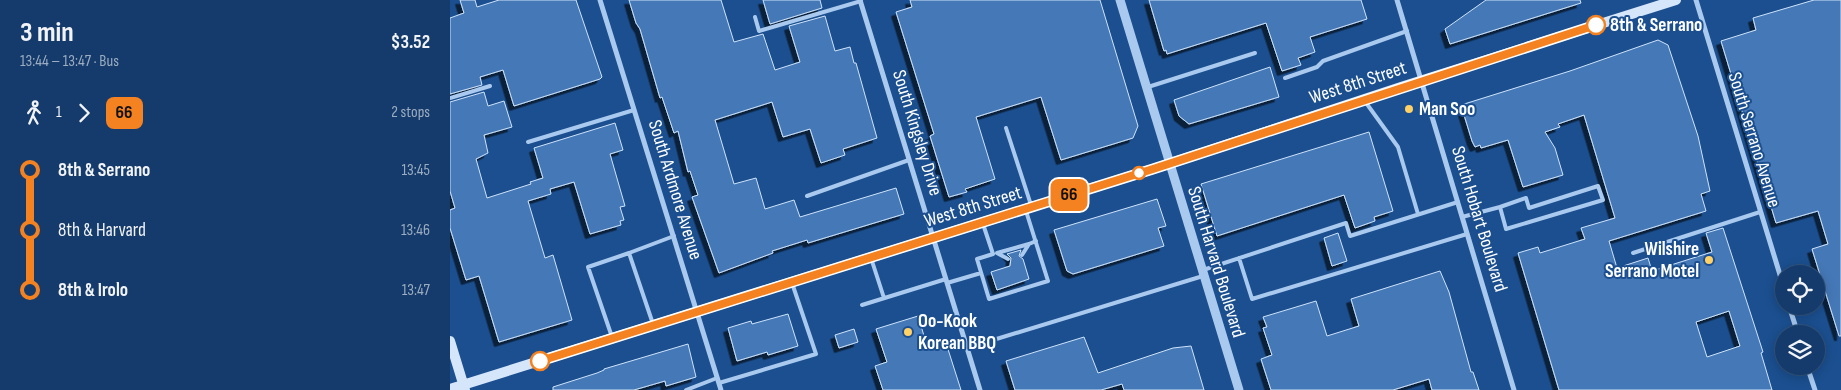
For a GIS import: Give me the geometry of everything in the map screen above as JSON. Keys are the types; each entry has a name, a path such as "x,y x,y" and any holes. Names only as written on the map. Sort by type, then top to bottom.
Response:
{"main road":[{"name":"West 8th Street","path":"450,389 464,388 613,339 1168,164 1421,80 1676,0"},
{"path":"450,341 464,388"}],"street":[{"name":"South Ardmore Avenue","path":"600,0 721,390"},
{"name":"South Kingsley Drive","path":"860,0 980,390"},
{"name":"South Harvard Boulevard","path":"1120,0 1168,164 1239,390"},
{"name":"South Hobart Boulevard","path":"1397,0 1514,390"},
{"name":"South Serrano Avenue","path":"1696,0 1777,265"},
{"path":"1810,375 1815,390"}],"lane":[{"path":"755,17 759,31 860,0"},
{"path":"1285,78 1317,67 1323,60 1407,31"},
{"path":"1146,88 1255,52"},
{"path":"450,98 490,86"},
{"path":"1364,100 1398,147 1418,214"},
{"path":"528,142 634,110"},
{"path":"1006,128 1048,281 989,300 977,259 1036,241"},
{"path":"807,196 910,160"},
{"path":"1462,217 1526,198 1529,208 1598,186 1602,200 1506,229 1500,207"},
{"path":"967,348 1203,273 1239,258 1346,223 1350,236 1458,202"},
{"path":"1633,253 1760,212"},
{"path":"983,222 995,254 1008,259"},
{"path":"1239,258 1252,299 1467,234"},
{"path":"613,339 588,267 674,236"},
{"path":"1022,255 1029,244"},
{"path":"629,253 654,326"},
{"path":"871,258 884,298"},
{"path":"862,305 981,273"},
{"path":"686,390 816,354 792,283"}],"building":[{"path":"460,0 475,0 477,7 499,0 576,0 602,77 514,106 503,70 480,77 482,85 450,94 450,18 464,13"},
{"path":"629,0 721,0 734,42 763,34 775,70 800,62 789,26 825,16 835,51 850,47 877,138 843,149 845,155 821,163 810,129 783,137 772,102 715,120 734,184 756,178 765,209 794,200 800,217 896,188 904,214 808,243 807,240 772,251 773,253 719,273 692,197 698,195 690,171 688,172 678,131 674,133 662,97 660,98 640,29 636,23"},
{"path":"763,0 820,0 822,8 770,24"},
{"path":"910,0 1100,0 1138,126 1133,138 1061,160 1041,97 976,117 995,179 965,189 967,192 949,197 930,136 934,134 896,12 912,7"},
{"path":"1149,0 1361,0 1367,19 1310,37 1315,52 1298,58 1301,65 1282,71 1266,23 1167,54 1166,50 1164,51"},
{"path":"1486,0 1580,0 1581,3 1450,44 1445,29"},
{"path":"1814,0 1841,0 1841,336 1839,336 1825,291 1825,265 1817,265 1812,249 1828,244 1818,211 1776,223 1721,41 1756,30 1753,18"},
{"path":"1658,40 1668,45 1698,136 1710,191 1701,194 1706,211 1609,241 1617,268 1648,258 1652,271 1712,252 1706,233 1723,228 1763,352 1761,353 1772,390 1559,390 1518,253 1538,247 1540,253 1585,239 1581,228 1615,218 1584,115 1558,124 1560,127 1545,132 1555,148 1563,175 1523,187 1508,140 1481,148 1480,145 1475,147 1461,105 1570,71","holes":["1729,311 1740,346 1707,357 1696,322"]},
{"path":"1270,67 1279,97 1189,124 1179,116 1174,100"},
{"path":"484,92 488,106 504,101 512,127 484,135 488,153 476,159 487,198 531,184 530,182 543,178 534,148 615,123 623,150 610,154 625,206 620,207 624,220 620,221 621,225 590,234 574,182 550,189 551,194 528,201 545,258 553,255 572,320 499,342 479,276 466,280 450,228 450,210 455,208 450,191 450,102"},
{"path":"1369,132 1393,211 1374,217 1375,221 1355,228 1344,195 1217,236 1201,184"},
{"path":"1157,199 1166,226 1158,228 1164,246 1073,274 1067,271 1054,230"},
{"path":"1338,233 1347,261 1332,266 1324,238"},
{"path":"1021,250 1019,256 1023,259 1029,279 997,290 991,272 1010,266 1011,258 1007,254"},
{"path":"1440,271 1449,292 1471,372 1473,372 1479,390 1432,390 1429,379 1393,390 1271,390 1261,359 1272,355 1263,328 1267,327 1263,317 1316,301 1327,336 1359,326 1351,299"},
{"path":"788,314 798,346 768,355 767,352 737,361 728,328 751,321 752,324"},
{"path":"918,316 928,349 946,343 961,390 883,390 875,366 887,362 876,329"},
{"path":"854,329 858,342 839,348 835,335"},
{"path":"1084,337 1098,373 1173,348 1191,346 1204,390 1124,390 1122,384 1101,390 1015,390 1006,361"},
{"path":"688,344 696,377 666,386 665,381 634,390 553,390 553,387 604,369"}],"bus line":[{"name":"66","path":"540,361 1153,169 1596,25"}],"place":[{"name":"8th & Serrano","path":"1596,25"},
{"name":"Man Soo","path":"1409,109"},
{"name":"Wilshire Serrano Motel","path":"1709,260"},
{"name":"Oo-Kook Korean BBQ","path":"908,332"}]}
